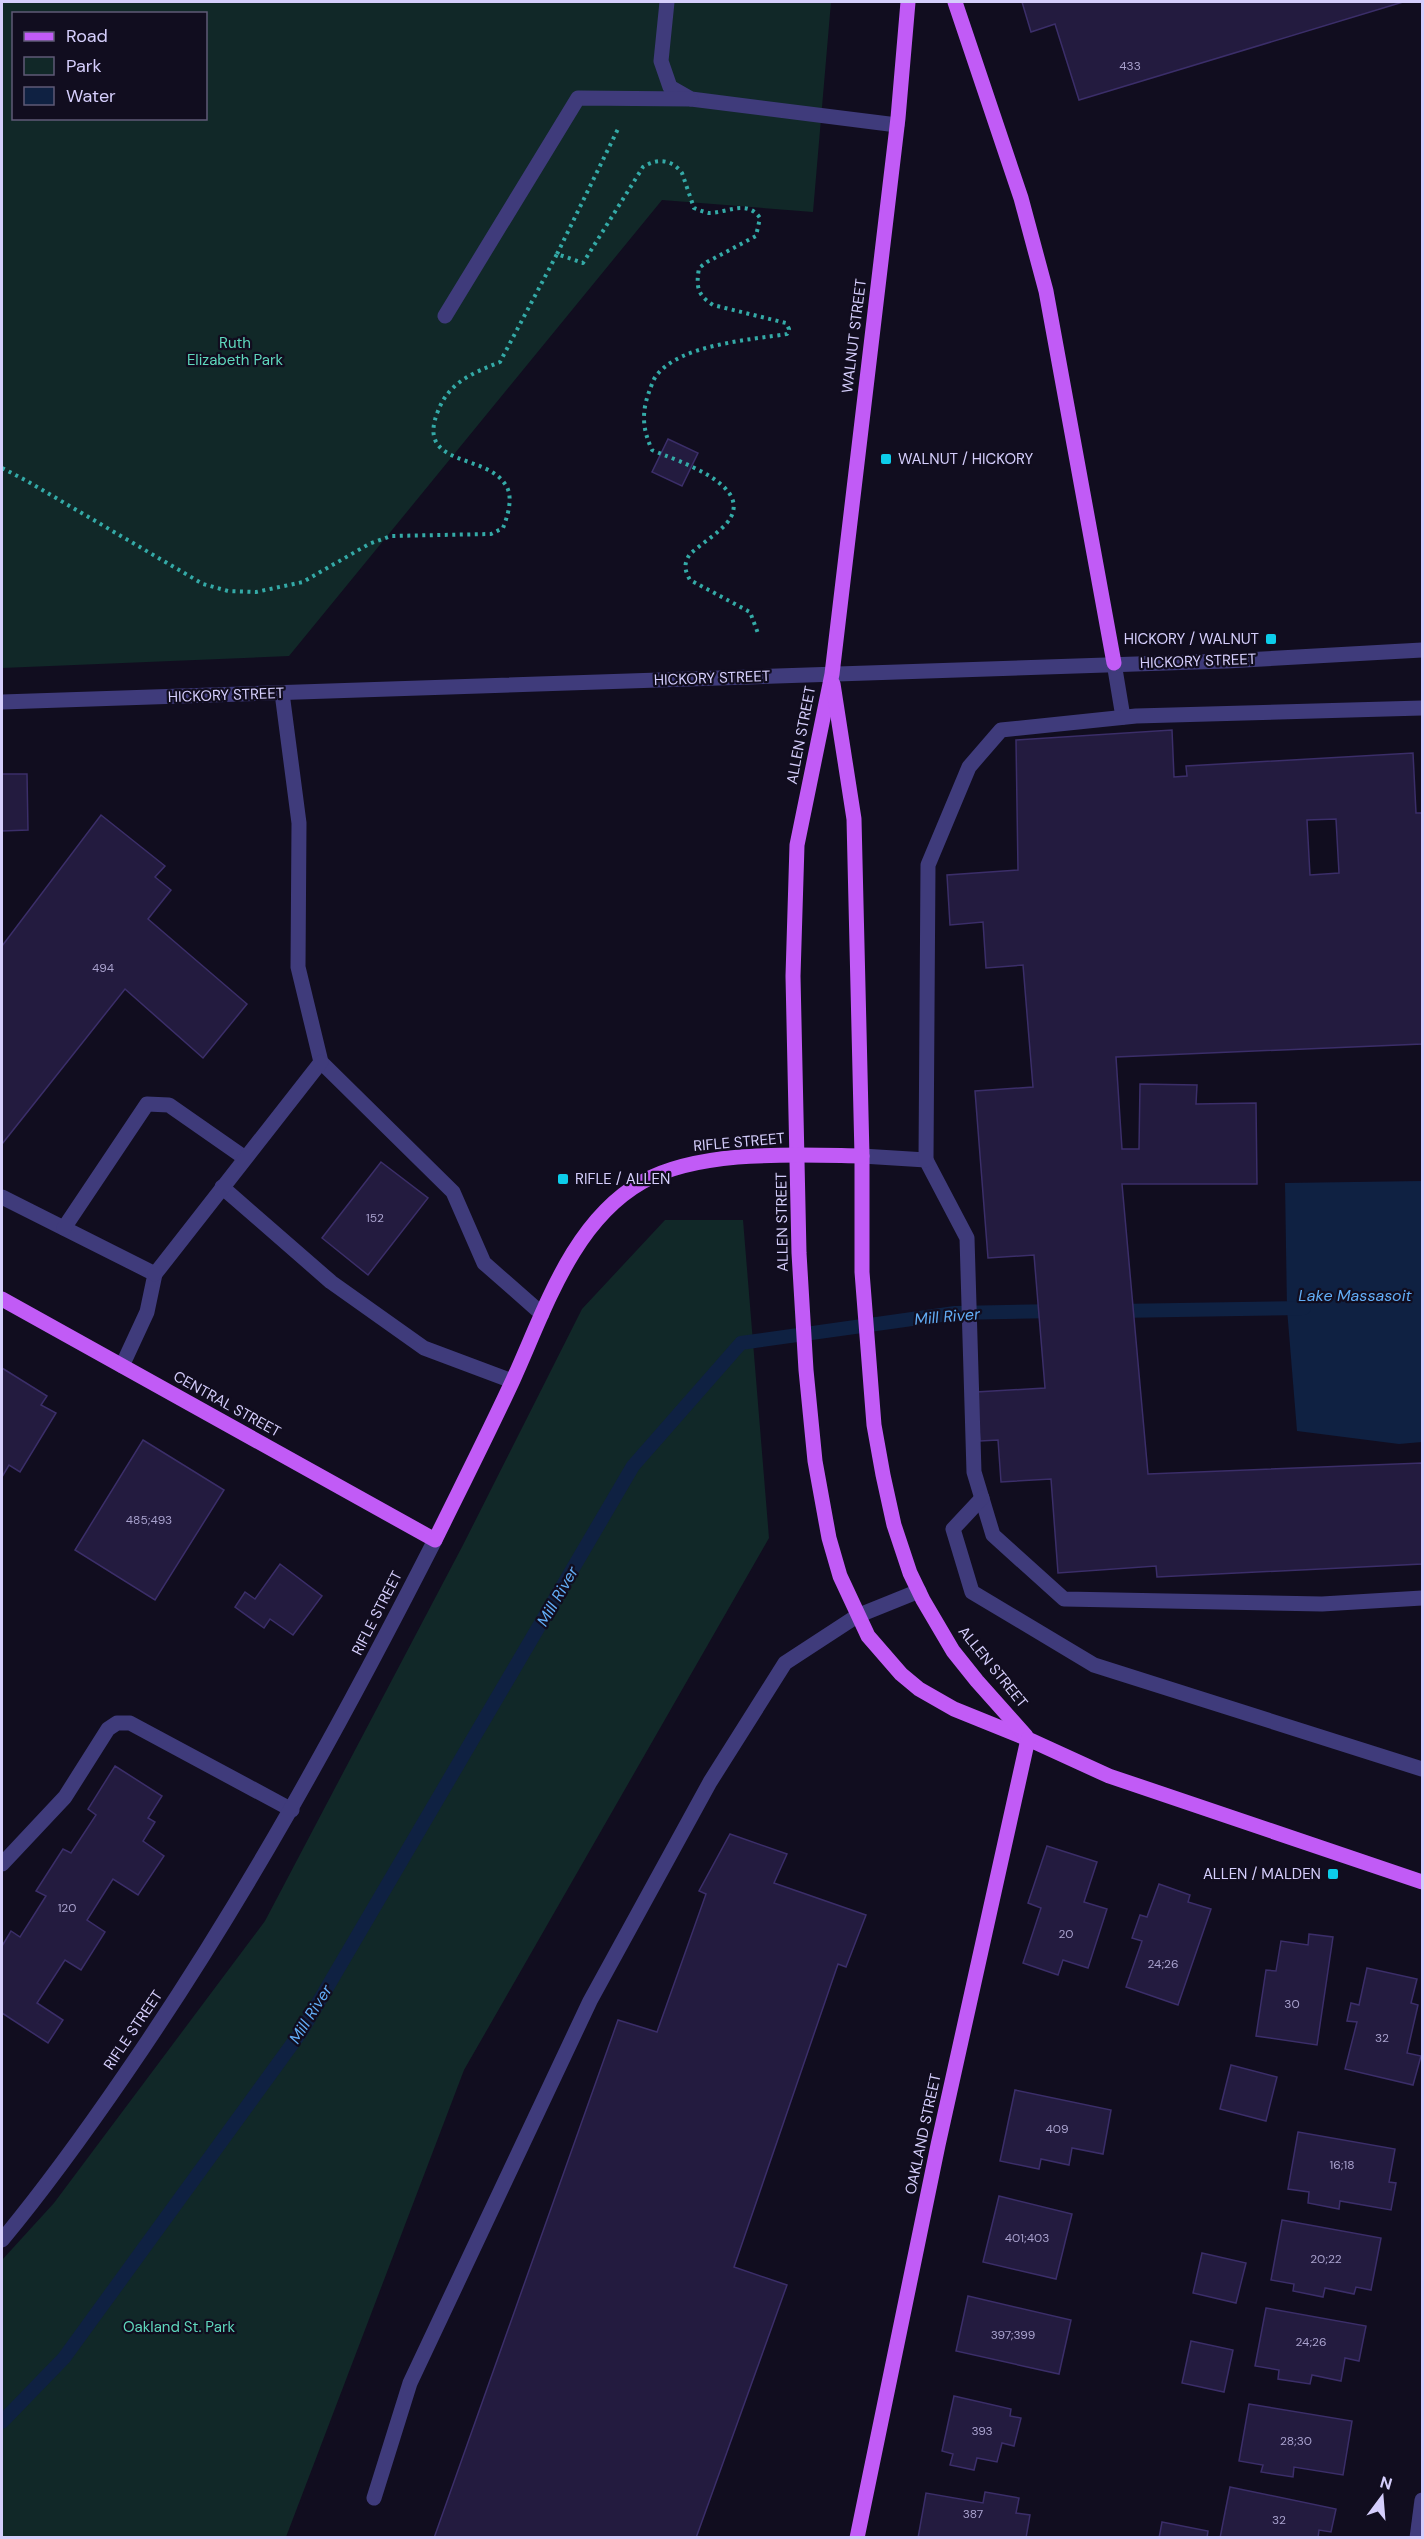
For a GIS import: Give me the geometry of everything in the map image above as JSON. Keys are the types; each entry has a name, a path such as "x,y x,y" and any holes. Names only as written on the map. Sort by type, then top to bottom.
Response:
{"main road":[{"name":"WALNUT STREET","path":"832,674 897,125 908,2"},
{"path":"955,2 1022,198 1046,291 1114,663"},
{"name":"ALLEN STREET","path":"832,674 797,845 793,976 799,1253 806,1370 815,1461 829,1538 840,1576 857,1616 868,1636 883,1655 920,1689 954,1709 1028,1739 1109,1776 1422,1882"},
{"name":"ALLEN STREET","path":"832,674 854,819 862,1156 862,1272 874,1425 885,1485 894,1525 919,1591 953,1651 1028,1739"},
{"name":"RIFLE STREET","path":"435,1540 542,1314 578,1244 597,1217 642,1182 693,1163 798,1155 862,1156"},
{"name":"CENTRAL STREET","path":"2,1299 435,1540"},
{"name":"OAKLAND STREET","path":"856,2538 938,2145 1028,1739"}],"street":[{"path":"667,2 661,61 670,87 691,99"},
{"path":"445,316 578,98 691,99 897,125"},
{"name":"HICKORY STREET","path":"2,702 1226,661 1422,650"},
{"path":"1114,663 1123,717"},
{"path":"282,693 299,823 298,967 321,1062 453,1192 484,1263 542,1314"},
{"path":"1422,708 1123,717 1000,730 969,767 928,864 926,1160 967,1238 974,1472 993,1535 1064,1599 1322,1604 1422,1598"},
{"path":"122,1366 147,1312 156,1274 321,1062"},
{"path":"64,1227 147,1104 169,1105 245,1158"},
{"path":"862,1156 926,1160"},
{"path":"222,1187 331,1282 424,1348 512,1381"},
{"path":"2,1197 156,1274"},
{"path":"982,1498 954,1529 972,1592 1094,1665 1422,1769"},
{"name":"RIFLE STREET","path":"2,2240 73,2148 166,2015 221,1930 329,1744 435,1540"},
{"path":"374,2498 410,2383 590,2001 693,1813 784,1664 857,1616 919,1591"},
{"path":"2,1864 65,1797 108,1729 117,1723 130,1723 292,1810"},
{"path":"1417,2538 1422,2500"}],"path":[{"path":"2,468 203,584 228,591 256,592 303,582 369,544 391,536 491,534 503,528 508,516 510,497 506,484 494,473 442,450 434,440 433,423 441,402 452,387 469,374 500,362 557,254 622,120"},
{"path":"557,254 583,263 643,167 652,161 663,160 678,168 694,208 708,213 748,208 760,218 756,237 706,262 699,268 698,291 703,299 713,305 786,322 789,329 787,334 721,345 679,358 655,377 645,403 643,419 652,450 712,477 729,492 734,501 732,513 726,523 690,554 686,560 685,571 690,580 750,612 759,636"}],"green space":[{"name":"Ruth Elizabeth Park","path":"2,2 831,2 813,212 662,200 289,656 2,668"},
{"name":"Oakland St. Park","path":"665,1220 743,1220 769,1538 464,2070 286,2537 2,2537 2,2260 54,2203 265,1921 463,1545 582,1309"}],"water":[{"name":"Lake Massasoit","path":"1422,1181 1422,1442 1399,1444 1297,1431 1287,1309 1285,1183"}],"building":[{"path":"1022,2 1403,2 1079,100 1055,24 1031,32"},
{"path":"668,439 698,453 682,486 652,472"},
{"path":"1172,730 1174,777 1187,776 1186,766 1413,753 1416,813 1422,813 1422,1044 1116,1057 1122,1149 1139,1149 1140,1084 1197,1085 1196,1104 1256,1103 1257,1184 1122,1184 1148,1474 1422,1463 1422,1564 1157,1577 1156,1566 1058,1573 1051,1479 1001,1482 998,1440 980,1441 976,1392 1045,1388 1034,1255 988,1258 975,1091 1033,1087 1023,965 986,968 983,922 950,925 947,875 1018,870 1016,740","holes":["1336,819 1339,873 1310,875 1307,820"]},
{"path":"2,774 27,774 28,830 2,831"},
{"path":"101,815 165,866 155,877 171,890 148,919 247,1004 203,1058 125,989 2,1144 2,946"},
{"path":"381,1162 428,1198 368,1275 322,1238"},
{"path":"2,1368 47,1396 41,1405 56,1413 20,1472 9,1465 2,1477"},
{"path":"143,1440 224,1490 155,1600 75,1550"},
{"path":"280,1564 322,1596 293,1635 270,1619 264,1628 235,1607 245,1592 255,1599"},
{"path":"115,1766 162,1796 148,1818 155,1822 143,1841 164,1856 138,1895 113,1879 87,1920 105,1932 81,1970 65,1960 37,2003 63,2020 48,2043 2,2013 2,1946 11,1931 20,1937 46,1896 36,1891 63,1849 71,1853 96,1815 88,1809"},
{"path":"730,1834 787,1854 774,1883 866,1915 846,1967 838,1964 734,2267 787,2285 696,2538 434,2538 618,2020 657,2032 706,1894 699,1891"},
{"path":"1047,1846 1097,1862 1084,1902 1107,1909 1088,1968 1063,1960 1058,1975 1023,1963 1041,1908 1028,1903"},
{"path":"1159,1884 1190,1895 1188,1902 1211,1909 1178,2005 1126,1987 1142,1941 1132,1938 1140,1915 1147,1917"},
{"path":"1309,1934 1333,1937 1317,2045 1256,2036 1266,1970 1276,1971 1281,1941 1308,1945"},
{"path":"1367,1968 1417,1979 1411,2003 1418,2005 1407,2053 1421,2056 1413,2085 1345,2069 1357,2022 1347,2021 1351,2003 1359,2005"},
{"path":"1231,2065 1277,2077 1266,2121 1220,2109"},
{"path":"1015,2090 1111,2110 1103,2154 1072,2148 1069,2165 1041,2159 1039,2169 1000,2161"},
{"path":"1298,2132 1395,2149 1389,2182 1396,2183 1391,2210 1340,2201 1339,2209 1308,2203 1309,2192 1288,2189"},
{"path":"999,2196 1072,2214 1056,2279 983,2262"},
{"path":"1282,2220 1381,2238 1371,2290 1356,2287 1354,2294 1325,2288 1323,2297 1293,2291 1294,2284 1271,2280"},
{"path":"1202,2253 1246,2263 1236,2303 1193,2293"},
{"path":"968,2296 1071,2320 1059,2374 956,2351"},
{"path":"1266,2308 1366,2326 1359,2361 1345,2358 1341,2381 1312,2375 1310,2384 1278,2379 1279,2370 1255,2366"},
{"path":"1191,2341 1233,2350 1224,2392 1182,2383"},
{"path":"954,2396 1011,2409 1010,2416 1021,2418 1014,2446 1002,2443 997,2462 977,2458 974,2470 950,2465 953,2454 942,2451"},
{"path":"1249,2404 1352,2421 1343,2475 1294,2467 1293,2477 1261,2472 1263,2465 1239,2461"},
{"path":"1230,2487 1336,2509 1331,2532 1319,2530 1318,2538 1220,2538"},
{"path":"985,2492 1019,2498 1016,2513 1030,2515 1026,2538 918,2538 926,2493 983,2503"},
{"path":"1162,2522 1208,2531 1207,2538 1159,2538"}],"waterway":[{"name":"Mill River","path":"1116,1311 1304,1308"},
{"name":"Mill River","path":"2,2422 64,2358 301,2032 633,1466 741,1343 955,1313 1058,1311"}],"place":[{"name":"WALNUT / HICKORY","path":"886,459"},
{"name":"HICKORY / WALNUT","path":"1271,639"},
{"name":"RIFLE / ALLEN","path":"563,1179"},
{"name":"ALLEN / MALDEN","path":"1333,1874"}]}
